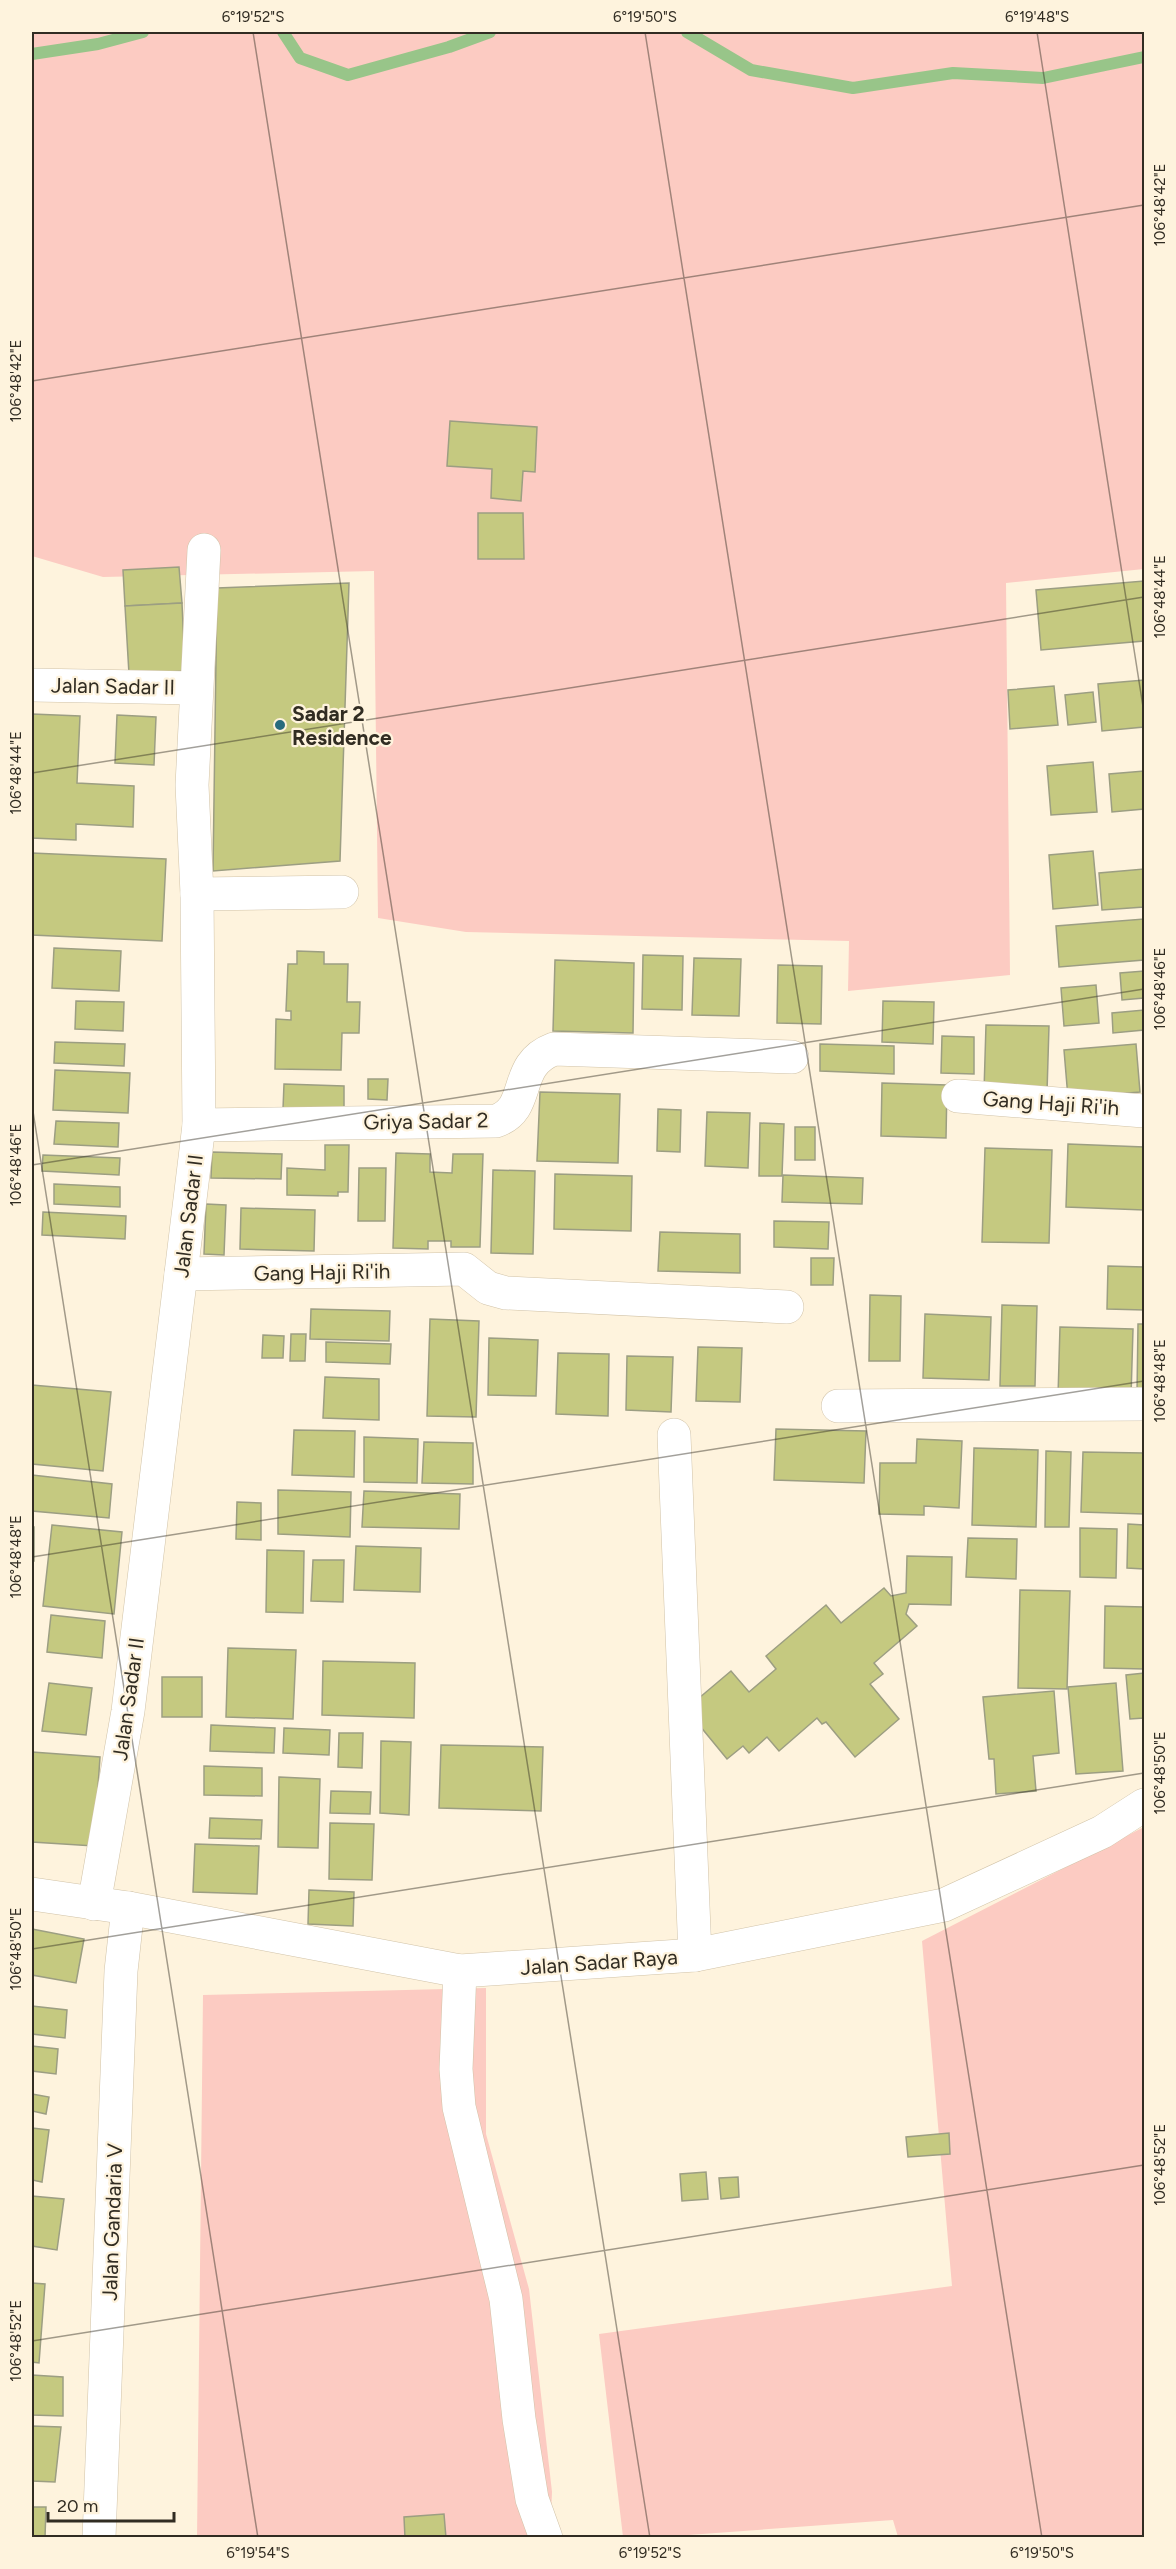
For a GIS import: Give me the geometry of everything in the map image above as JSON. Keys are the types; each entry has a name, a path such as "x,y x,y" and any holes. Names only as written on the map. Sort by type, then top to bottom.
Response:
{"street":[{"path":"196,688 204,550"},
{"name":"Jalan Sadar II","path":"32,685 196,688 192,785 197,894 199,1125 128,1711 94,1904"},
{"path":"197,894 342,892"},
{"name":"Griya Sadar 2","path":"199,1125 496,1120 508,1117 513,1109 532,1061 541,1053 554,1049 792,1058"},
{"name":"Gang Haji Ri'ih","path":"958,1096 1144,1111"},
{"name":"Gang Haji Ri'ih","path":"181,1274 464,1269 488,1288 506,1293 787,1307"},
{"path":"838,1406 1144,1404"},
{"path":"674,1435 695,1955"},
{"name":"Jalan Sadar Raya","path":"32,1894 128,1908 460,1971 695,1955 944,1905 1102,1832 1144,1805"},
{"name":"Jalan Gandaria V","path":"99,2538 121,1971 128,1908"},
{"path":"460,1971 456,2069 459,2107 506,2299 519,2419 532,2499 546,2538"}],"shaded area":[{"path":"32,32 1144,32 1144,569 1006,583 1010,975 848,991 849,941 466,932 378,918 374,571 103,577 32,556"},
{"path":"1144,1827 1144,2537 898,2537 893,2520 661,2537 623,2537 599,2334 952,2286 922,1941"},
{"path":"486,1988 486,2134 529,2289 552,2492 550,2537 197,2538 203,1995"}],"building":[{"path":"450,421 537,427 535,472 523,471 521,501 491,498 492,469 447,466"},
{"path":"478,513 523,513 524,559 478,559"},
{"path":"179,567 182,603 125,606 123,570"},
{"path":"1144,581 1144,641 1041,650 1036,590"},
{"name":"Sadar 2 Residence","path":"349,583 340,861 213,871 217,588"},
{"path":"182,603 185,671 129,674 125,606"},
{"path":"1144,680 1144,727 1102,731 1098,684"},
{"path":"1054,686 1058,725 1010,729 1008,690"},
{"path":"1093,692 1096,722 1068,725 1065,695"},
{"path":"32,714 80,716 77,783 134,786 133,827 76,824 76,840 32,838"},
{"path":"117,715 156,717 154,765 115,763"},
{"path":"1093,762 1097,812 1051,815 1047,766"},
{"path":"1144,771 1144,809 1112,812 1109,774"},
{"path":"1093,851 1098,905 1053,909 1049,855"},
{"path":"32,853 166,859 162,941 32,935"},
{"path":"1144,869 1144,907 1102,910 1099,873"},
{"path":"1144,919 1144,960 1059,967 1056,926"},
{"path":"54,948 121,951 119,991 52,988"},
{"path":"297,951 324,952 324,964 348,964 347,1002 360,1002 359,1033 342,1033 341,1070 275,1069 276,1019 291,1020 291,1011 286,1011 288,964 297,964"},
{"path":"643,955 683,956 682,1010 642,1009"},
{"path":"694,958 741,959 739,1016 692,1015"},
{"path":"555,960 634,963 633,1033 553,1031"},
{"path":"778,965 822,966 821,1024 777,1023"},
{"path":"1144,971 1144,998 1122,1000 1120,973"},
{"path":"1096,985 1099,1023 1064,1026 1061,988"},
{"path":"76,1001 124,1002 123,1031 75,1029"},
{"path":"883,1001 934,1002 933,1044 882,1042"},
{"path":"1144,1010 1144,1030 1113,1033 1112,1013"},
{"path":"986,1025 1049,1026 1047,1092 984,1091"},
{"path":"942,1036 974,1037 974,1074 941,1073"},
{"path":"55,1042 125,1044 124,1066 54,1063"},
{"path":"820,1044 894,1046 894,1074 820,1071"},
{"path":"1136,1044 1140,1092 1068,1098 1064,1050"},
{"path":"55,1070 130,1073 128,1113 53,1110"},
{"path":"368,1079 388,1079 387,1100 368,1099"},
{"path":"882,1083 947,1085 946,1138 881,1136"},
{"path":"284,1084 344,1086 344,1111 283,1109"},
{"path":"540,1092 620,1094 618,1163 537,1161"},
{"path":"658,1109 681,1110 680,1152 657,1151"},
{"path":"707,1112 750,1113 748,1168 705,1166"},
{"path":"56,1121 119,1123 118,1147 54,1144"},
{"path":"760,1123 784,1124 782,1176 759,1176"},
{"path":"795,1127 815,1127 815,1160 795,1160"},
{"path":"1068,1144 1144,1147 1144,1210 1066,1207"},
{"path":"325,1145 349,1145 348,1192 338,1192 338,1196 287,1195 287,1168 325,1170"},
{"path":"985,1148 1052,1150 1049,1243 982,1242"},
{"path":"212,1152 282,1154 281,1179 211,1178"},
{"path":"396,1153 430,1154 430,1172 452,1173 453,1154 483,1154 480,1247 451,1247 451,1241 428,1241 428,1249 393,1248"},
{"path":"43,1155 120,1158 119,1175 42,1171"},
{"path":"359,1168 386,1168 385,1221 358,1221"},
{"path":"493,1170 535,1171 533,1254 491,1253"},
{"path":"555,1174 632,1176 631,1231 554,1229"},
{"path":"783,1175 863,1178 862,1204 782,1202"},
{"path":"54,1184 120,1187 120,1207 54,1204"},
{"path":"206,1204 226,1205 224,1255 204,1254"},
{"path":"241,1208 315,1210 314,1251 240,1249"},
{"path":"43,1212 126,1216 125,1239 42,1235"},
{"path":"774,1221 829,1222 828,1249 774,1247"},
{"path":"660,1232 740,1234 740,1273 658,1271"},
{"path":"811,1258 834,1258 833,1285 811,1285"},
{"path":"1108,1266 1144,1267 1144,1310 1107,1309"},
{"path":"870,1295 901,1296 900,1361 869,1361"},
{"path":"1002,1305 1037,1306 1035,1386 1000,1386"},
{"path":"311,1309 390,1311 389,1341 310,1339"},
{"path":"925,1314 991,1317 989,1380 923,1378"},
{"path":"430,1319 479,1321 476,1417 427,1416"},
{"path":"1138,1324 1144,1324 1144,1394 1137,1394"},
{"path":"1060,1327 1133,1329 1131,1397 1058,1396"},
{"path":"291,1334 306,1334 305,1361 290,1361"},
{"path":"263,1335 284,1336 283,1358 262,1358"},
{"path":"489,1338 538,1340 536,1396 488,1395"},
{"path":"326,1342 391,1344 390,1364 326,1362"},
{"path":"698,1347 742,1348 740,1402 696,1401"},
{"path":"558,1353 609,1354 608,1416 556,1414"},
{"path":"627,1356 673,1357 671,1412 626,1410"},
{"path":"325,1377 379,1379 379,1420 323,1418"},
{"path":"32,1385 111,1392 103,1471 32,1464"},
{"path":"776,1429 866,1431 864,1483 774,1480"},
{"path":"294,1430 355,1431 354,1477 292,1475"},
{"path":"364,1437 418,1439 417,1483 364,1482"},
{"path":"917,1439 962,1441 959,1508 924,1506 924,1515 879,1514 880,1463 916,1463"},
{"path":"424,1442 473,1443 473,1484 422,1483"},
{"path":"974,1448 1038,1450 1036,1527 972,1525"},
{"path":"1046,1451 1071,1452 1069,1527 1045,1527"},
{"path":"1083,1452 1144,1453 1144,1514 1081,1512"},
{"path":"32,1475 112,1484 109,1518 32,1511"},
{"path":"278,1490 351,1492 350,1537 278,1534"},
{"path":"364,1491 460,1494 459,1529 362,1527"},
{"path":"237,1502 261,1503 261,1540 236,1539"},
{"path":"1128,1524 1144,1525 1144,1569 1127,1568"},
{"path":"52,1525 122,1532 114,1614 43,1606"},
{"path":"32,1527 34,1527 34,1561 32,1561"},
{"path":"1080,1528 1117,1529 1116,1578 1080,1577"},
{"path":"968,1538 1017,1539 1016,1579 966,1577"},
{"path":"356,1546 421,1548 420,1592 354,1590"},
{"path":"267,1550 304,1551 303,1613 266,1612"},
{"path":"907,1556 952,1557 951,1605 909,1604 906,1614 917,1626 874,1663 883,1674 870,1684 899,1719 855,1757 826,1722 822,1724 817,1718 779,1751 767,1737 749,1753 743,1746 727,1759 686,1709 731,1671 749,1692 776,1669 766,1656 826,1605 841,1623 884,1588 891,1596 906,1593"},
{"path":"313,1560 344,1560 343,1602 311,1601"},
{"path":"32,1576 33,1576 32,1639"},
{"path":"1020,1590 1070,1591 1067,1689 1018,1688"},
{"path":"1105,1606 1144,1607 1144,1669 1104,1668"},
{"path":"51,1615 105,1621 102,1658 47,1652"},
{"path":"228,1648 296,1650 293,1719 226,1717"},
{"path":"323,1661 415,1663 414,1718 322,1715"},
{"path":"1144,1673 1144,1718 1130,1719 1126,1675"},
{"path":"162,1677 202,1677 202,1717 162,1717"},
{"path":"49,1683 92,1688 86,1735 42,1731"},
{"path":"1116,1683 1123,1771 1076,1774 1068,1687"},
{"path":"1054,1691 1059,1753 1033,1756 1036,1791 996,1794 994,1759 989,1759 983,1697"},
{"path":"211,1725 275,1728 274,1753 210,1751"},
{"path":"284,1728 330,1730 329,1755 283,1753"},
{"path":"339,1733 363,1733 362,1768 338,1767"},
{"path":"381,1741 411,1742 409,1815 380,1813"},
{"path":"441,1745 543,1747 541,1811 439,1808"},
{"path":"32,1752 100,1757 94,1846 32,1842"},
{"path":"204,1766 262,1768 262,1796 204,1795"},
{"path":"279,1777 320,1779 318,1848 278,1847"},
{"path":"331,1791 371,1792 370,1814 330,1813"},
{"path":"210,1818 262,1820 261,1839 209,1838"},
{"path":"330,1823 374,1824 372,1880 329,1879"},
{"path":"195,1844 259,1846 257,1894 193,1892"},
{"path":"309,1890 354,1892 353,1926 308,1924"},
{"path":"32,1929 84,1939 76,1983 32,1975"},
{"path":"32,2006 67,2010 65,2038 32,2034"},
{"path":"32,2046 58,2049 56,2074 32,2071"},
{"path":"32,2094 49,2097 46,2114 32,2111"},
{"path":"32,2128 49,2130 42,2182 32,2180"},
{"path":"949,2133 950,2154 908,2157 906,2137"},
{"path":"706,2172 708,2199 682,2201 680,2174"},
{"path":"738,2177 739,2197 721,2199 719,2178"},
{"path":"32,2196 64,2199 57,2250 32,2246"},
{"path":"32,2283 45,2284 39,2363 32,2362"},
{"path":"32,2375 63,2377 63,2416 32,2415"},
{"path":"32,2426 61,2427 55,2482 32,2481"},
{"path":"32,2507 46,2507 45,2538 32,2538"},
{"path":"444,2514 446,2538 405,2538 404,2517"}],"waterway":[{"path":"32,54 98,44 143,32"},
{"path":"283,32 300,58 348,75 449,47 490,32"},
{"path":"687,32 751,70 853,88 953,73 1043,78 1144,57"}],"place":[{"name":"Sadar 2 Residence","path":"280,725"}]}
